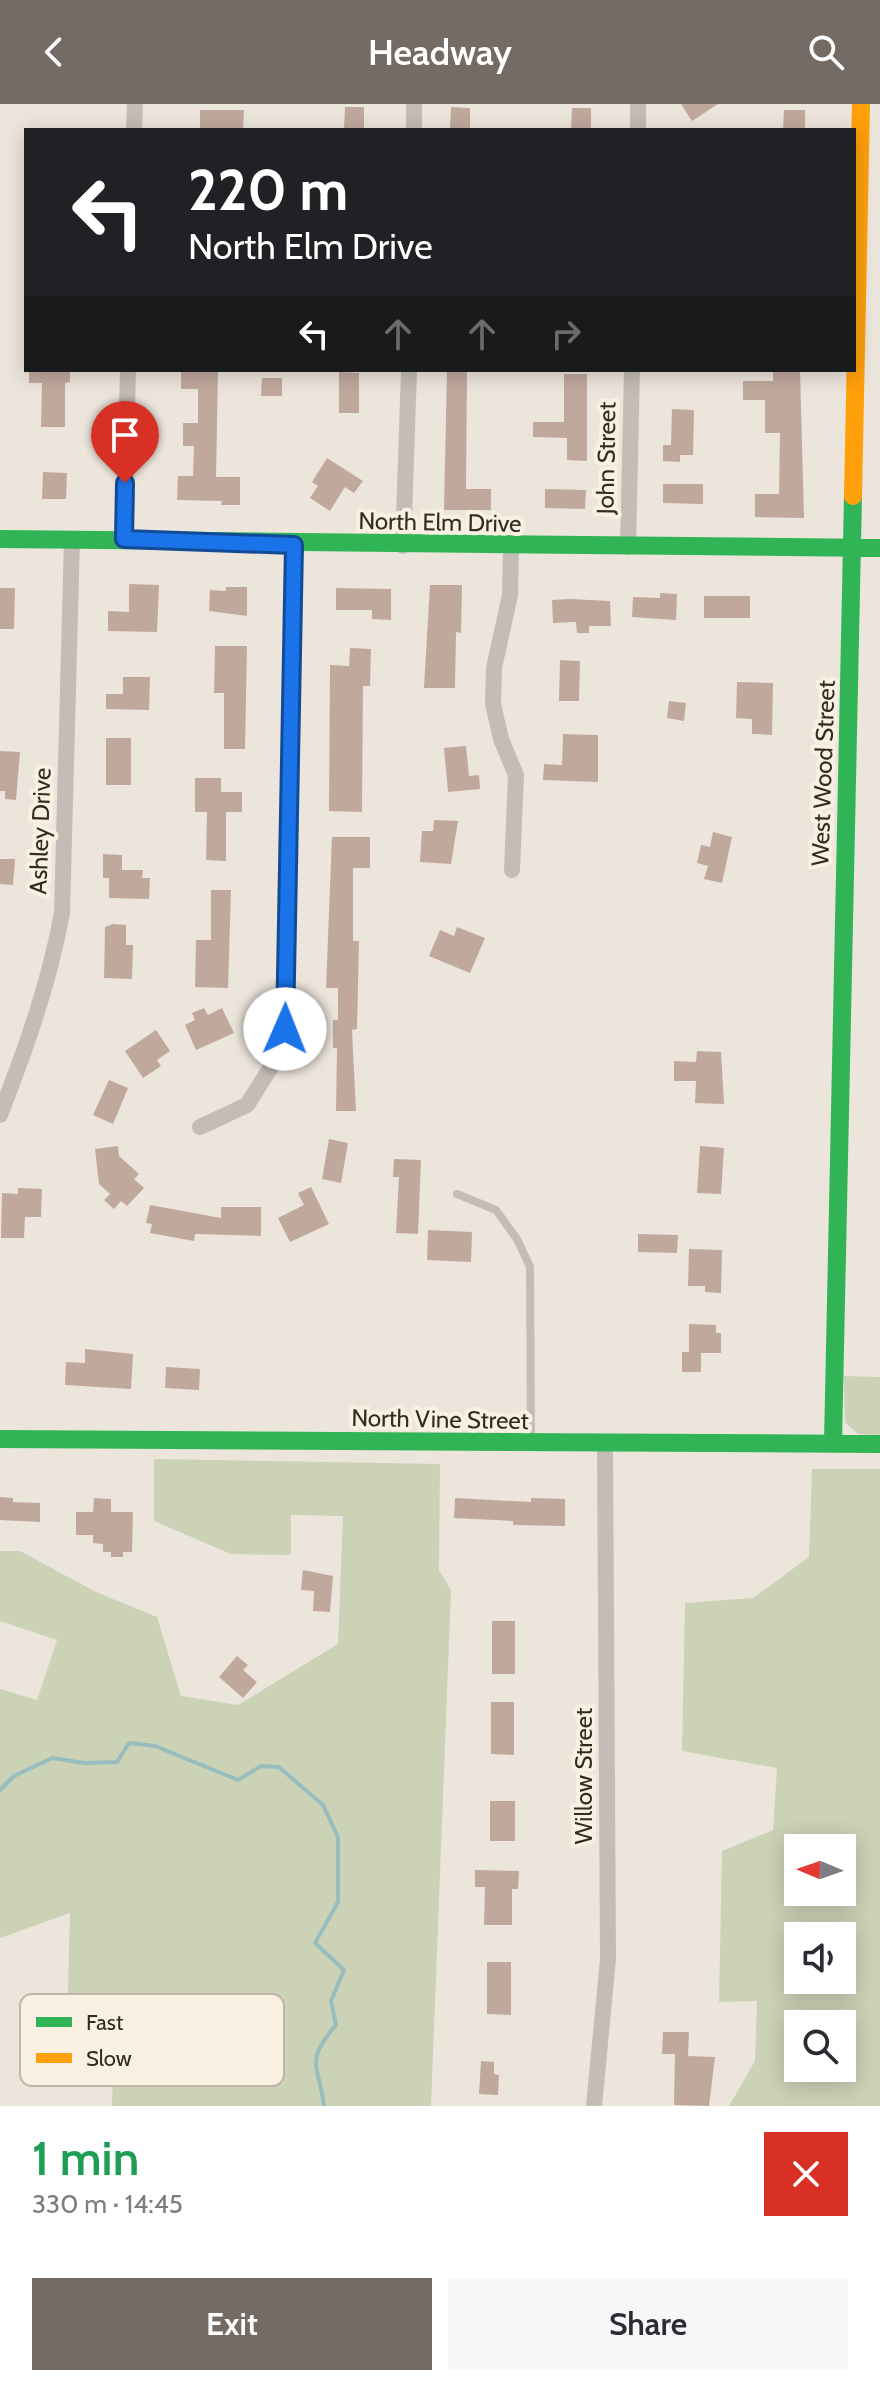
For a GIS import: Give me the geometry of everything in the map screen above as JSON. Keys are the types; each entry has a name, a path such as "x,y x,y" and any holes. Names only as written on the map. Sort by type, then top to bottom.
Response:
{"street":[{"path":"134,128 135,104"},
{"path":"414,104 414,128"},
{"path":"638,104 638,128"},
{"name":"West Wood Street","path":"833,1443 861,104"},
{"path":"124,539 128,372"},
{"path":"403,546 409,372"},
{"name":"John Street","path":"628,547 632,372"},
{"name":"North Elm Drive","path":"0,539 124,539 294,545 880,548"},
{"name":"Ashley Drive","path":"0,1115 35,1027 52,969 62,913 72,539"},
{"path":"200,1127 247,1105 271,1067 285,1029 294,545"},
{"path":"511,547 510,595 494,668 493,704 501,739 516,775 512,870"},
{"name":"North Vine Street","path":"0,1439 880,1444"},
{"name":"Willow Street","path":"594,2106 608,1959 605,1444"}],"lane":[{"path":"457,1194 496,1210 517,1239 530,1267 531,1444"}],"green space":[{"path":"844,1376 880,1377 880,1435 858,1434 845,1422"},
{"path":"154,1459 440,1464 439,1570 451,1590 431,2106 112,2106 112,2086 284,2086 284,1994 68,1994 70,1913 0,1938 0,1689 37,1700 57,1640 0,1621 0,1551 20,1551 96,1592 157,1617 181,1696 238,1705 338,1644 343,1516 291,1515 291,1555 231,1554 154,1521"},
{"path":"812,1469 880,1469 880,2106 729,2106 755,2061 757,2001 719,2002 722,1851 773,1830 777,1768 682,1751 685,1603 753,1598 809,1557"}],"building":[{"path":"681,104 718,104 692,121"},
{"path":"345,107 364,107 364,128 344,128"},
{"path":"451,107 470,108 470,128 450,128"},
{"path":"572,108 591,108 591,128 571,128"},
{"path":"200,110 244,110 243,128 200,128"},
{"path":"784,110 805,110 805,128 783,128"},
{"path":"29,372 70,372 70,382 65,383 65,427 41,427 42,383 29,383"},
{"path":"181,372 218,372 216,477 240,477 240,505 221,505 222,501 177,500 178,476 193,476 194,446 183,446 183,423 198,423 198,389 181,389"},
{"path":"339,372 359,373 359,413 339,413"},
{"path":"447,372 467,372 466,489 491,489 491,510 444,510"},
{"path":"773,372 800,372 804,518 755,517 755,494 779,494 780,433 765,433 765,400 743,400 743,381 773,381"},
{"path":"564,374 587,374 587,461 567,460 567,438 533,437 533,422 564,422"},
{"path":"262,378 282,378 282,396 261,396"},
{"path":"672,409 694,410 693,455 680,455 680,462 663,461 663,445 671,445"},
{"path":"327,458 363,481 354,493 345,487 330,511 310,498 318,486 312,482"},
{"path":"43,472 67,473 66,499 42,499"},
{"path":"663,484 703,484 703,504 663,503"},
{"path":"545,489 586,490 585,509 545,508"},
{"path":"129,584 159,585 157,632 108,631 108,611 129,612"},
{"path":"430,585 462,585 461,633 456,632 455,688 424,688"},
{"path":"226,587 247,587 247,616 209,611 210,590 226,591"},
{"path":"0,588 15,588 14,629 0,629"},
{"path":"336,588 391,589 391,620 372,619 372,610 336,610"},
{"path":"660,593 677,594 676,620 632,617 633,597 660,598"},
{"path":"704,596 750,596 750,618 704,618"},
{"path":"552,600 610,601 611,626 589,626 589,633 577,633 576,622 553,623"},
{"path":"215,646 247,646 245,749 224,749 224,693 214,693"},
{"path":"350,648 371,649 370,686 363,686 362,812 329,811 330,665 349,666"},
{"path":"560,660 580,661 579,701 559,701"},
{"path":"123,677 150,677 149,710 106,709 106,694 123,694"},
{"path":"737,682 773,683 772,735 752,734 752,719 736,718"},
{"path":"669,701 686,703 684,721 667,718"},
{"path":"563,734 598,735 598,782 543,780 544,764 562,765"},
{"path":"106,738 131,738 131,785 106,785"},
{"path":"466,746 469,776 479,775 480,789 448,792 444,748"},
{"path":"0,751 20,752 16,800 5,799 5,791 0,791"},
{"path":"195,778 221,778 221,792 242,792 242,812 226,812 226,861 206,860 207,812 195,812"},
{"path":"434,820 458,821 451,864 420,862 422,831 433,831"},
{"path":"713,832 732,837 722,883 704,879 708,866 697,863 701,845 710,847"},
{"path":"332,837 370,837 370,868 353,868 353,941 359,941 357,1029 352,1030 356,1111 336,1111 337,1048 333,1048 333,1020 338,1020 338,988 326,988"},
{"path":"103,854 122,855 122,870 143,870 142,878 150,878 149,899 109,898 109,878 103,878"},
{"path":"0,859 15,859 13,885 0,884"},
{"path":"211,890 231,890 228,988 195,987 196,940 211,940"},
{"path":"126,925 126,945 133,945 132,979 104,978 105,927"},
{"path":"457,927 485,938 470,973 429,956 440,930 454,936"},
{"path":"204,1008 208,1015 222,1008 234,1033 196,1050 185,1025 195,1020 192,1013"},
{"path":"156,1030 170,1051 157,1060 161,1066 143,1078 125,1051"},
{"path":"697,1051 721,1052 724,1104 695,1103 696,1081 674,1081 674,1061 696,1062"},
{"path":"109,1080 128,1088 113,1124 93,1115"},
{"path":"329,1139 348,1143 341,1183 322,1179"},
{"path":"118,1146 119,1156 139,1174 134,1179 144,1188 127,1206 121,1201 114,1209 104,1200 110,1194 99,1184 95,1149"},
{"path":"700,1146 724,1148 721,1194 697,1193"},
{"path":"394,1159 421,1160 418,1234 396,1233 399,1177 393,1177"},
{"path":"311,1187 329,1224 290,1242 278,1218 304,1205 298,1193"},
{"path":"18,1188 42,1189 41,1217 25,1217 24,1238 1,1238 2,1193 18,1194"},
{"path":"150,1205 221,1218 221,1207 261,1207 261,1236 195,1234 194,1241 150,1233 152,1224 146,1223"},
{"path":"428,1230 472,1232 471,1262 427,1260"},
{"path":"638,1234 678,1235 677,1253 638,1252"},
{"path":"689,1249 722,1250 721,1293 705,1292 705,1286 688,1286"},
{"path":"689,1324 716,1325 716,1333 721,1333 721,1353 701,1353 701,1372 682,1372 682,1352 689,1352"},
{"path":"85,1349 133,1354 131,1389 65,1385 66,1362 85,1363"},
{"path":"166,1367 200,1369 199,1390 165,1388"},
{"path":"0,1497 13,1498 13,1502 40,1503 40,1522 0,1520"},
{"path":"94,1498 111,1499 111,1512 133,1512 132,1552 123,1552 123,1557 111,1557 111,1552 103,1552 103,1544 93,1543 93,1535 76,1535 76,1512 93,1512"},
{"path":"455,1498 531,1502 531,1498 565,1499 565,1526 513,1525 513,1521 454,1518"},
{"path":"303,1570 333,1576 330,1612 313,1611 314,1591 301,1590"},
{"path":"492,1621 515,1621 515,1674 492,1674"},
{"path":"237,1656 248,1665 243,1670 257,1682 243,1698 219,1677"},
{"path":"491,1702 514,1702 514,1755 491,1754"},
{"path":"490,1801 515,1801 515,1841 490,1841"},
{"path":"475,1870 519,1871 518,1889 512,1889 512,1925 484,1925 485,1887 475,1887"},
{"path":"487,1962 511,1962 511,2015 487,2014"},
{"path":"663,2032 689,2032 688,2056 715,2057 709,2106 674,2105 675,2054 662,2054"},
{"path":"481,2061 494,2062 494,2074 499,2075 498,2095 479,2094"}],"waterway":[{"path":"0,1790 14,1776 52,1758 84,1763 117,1762 129,1743 155,1746 238,1780 261,1766 279,1767 323,1805 338,1837 338,1902 315,1943 344,1970 331,2001 336,2025 317,2056 324,2106"}],"traffic: fast":[{"path":"833,1443 853,496"},
{"path":"0,539 880,548"},
{"path":"0,1439 880,1444"}],"traffic: slow":[{"path":"856,349 861,104"},
{"path":"853,496 856,372"}],"route":[{"path":"125,483 124,539 294,545 285,1029"}]}
